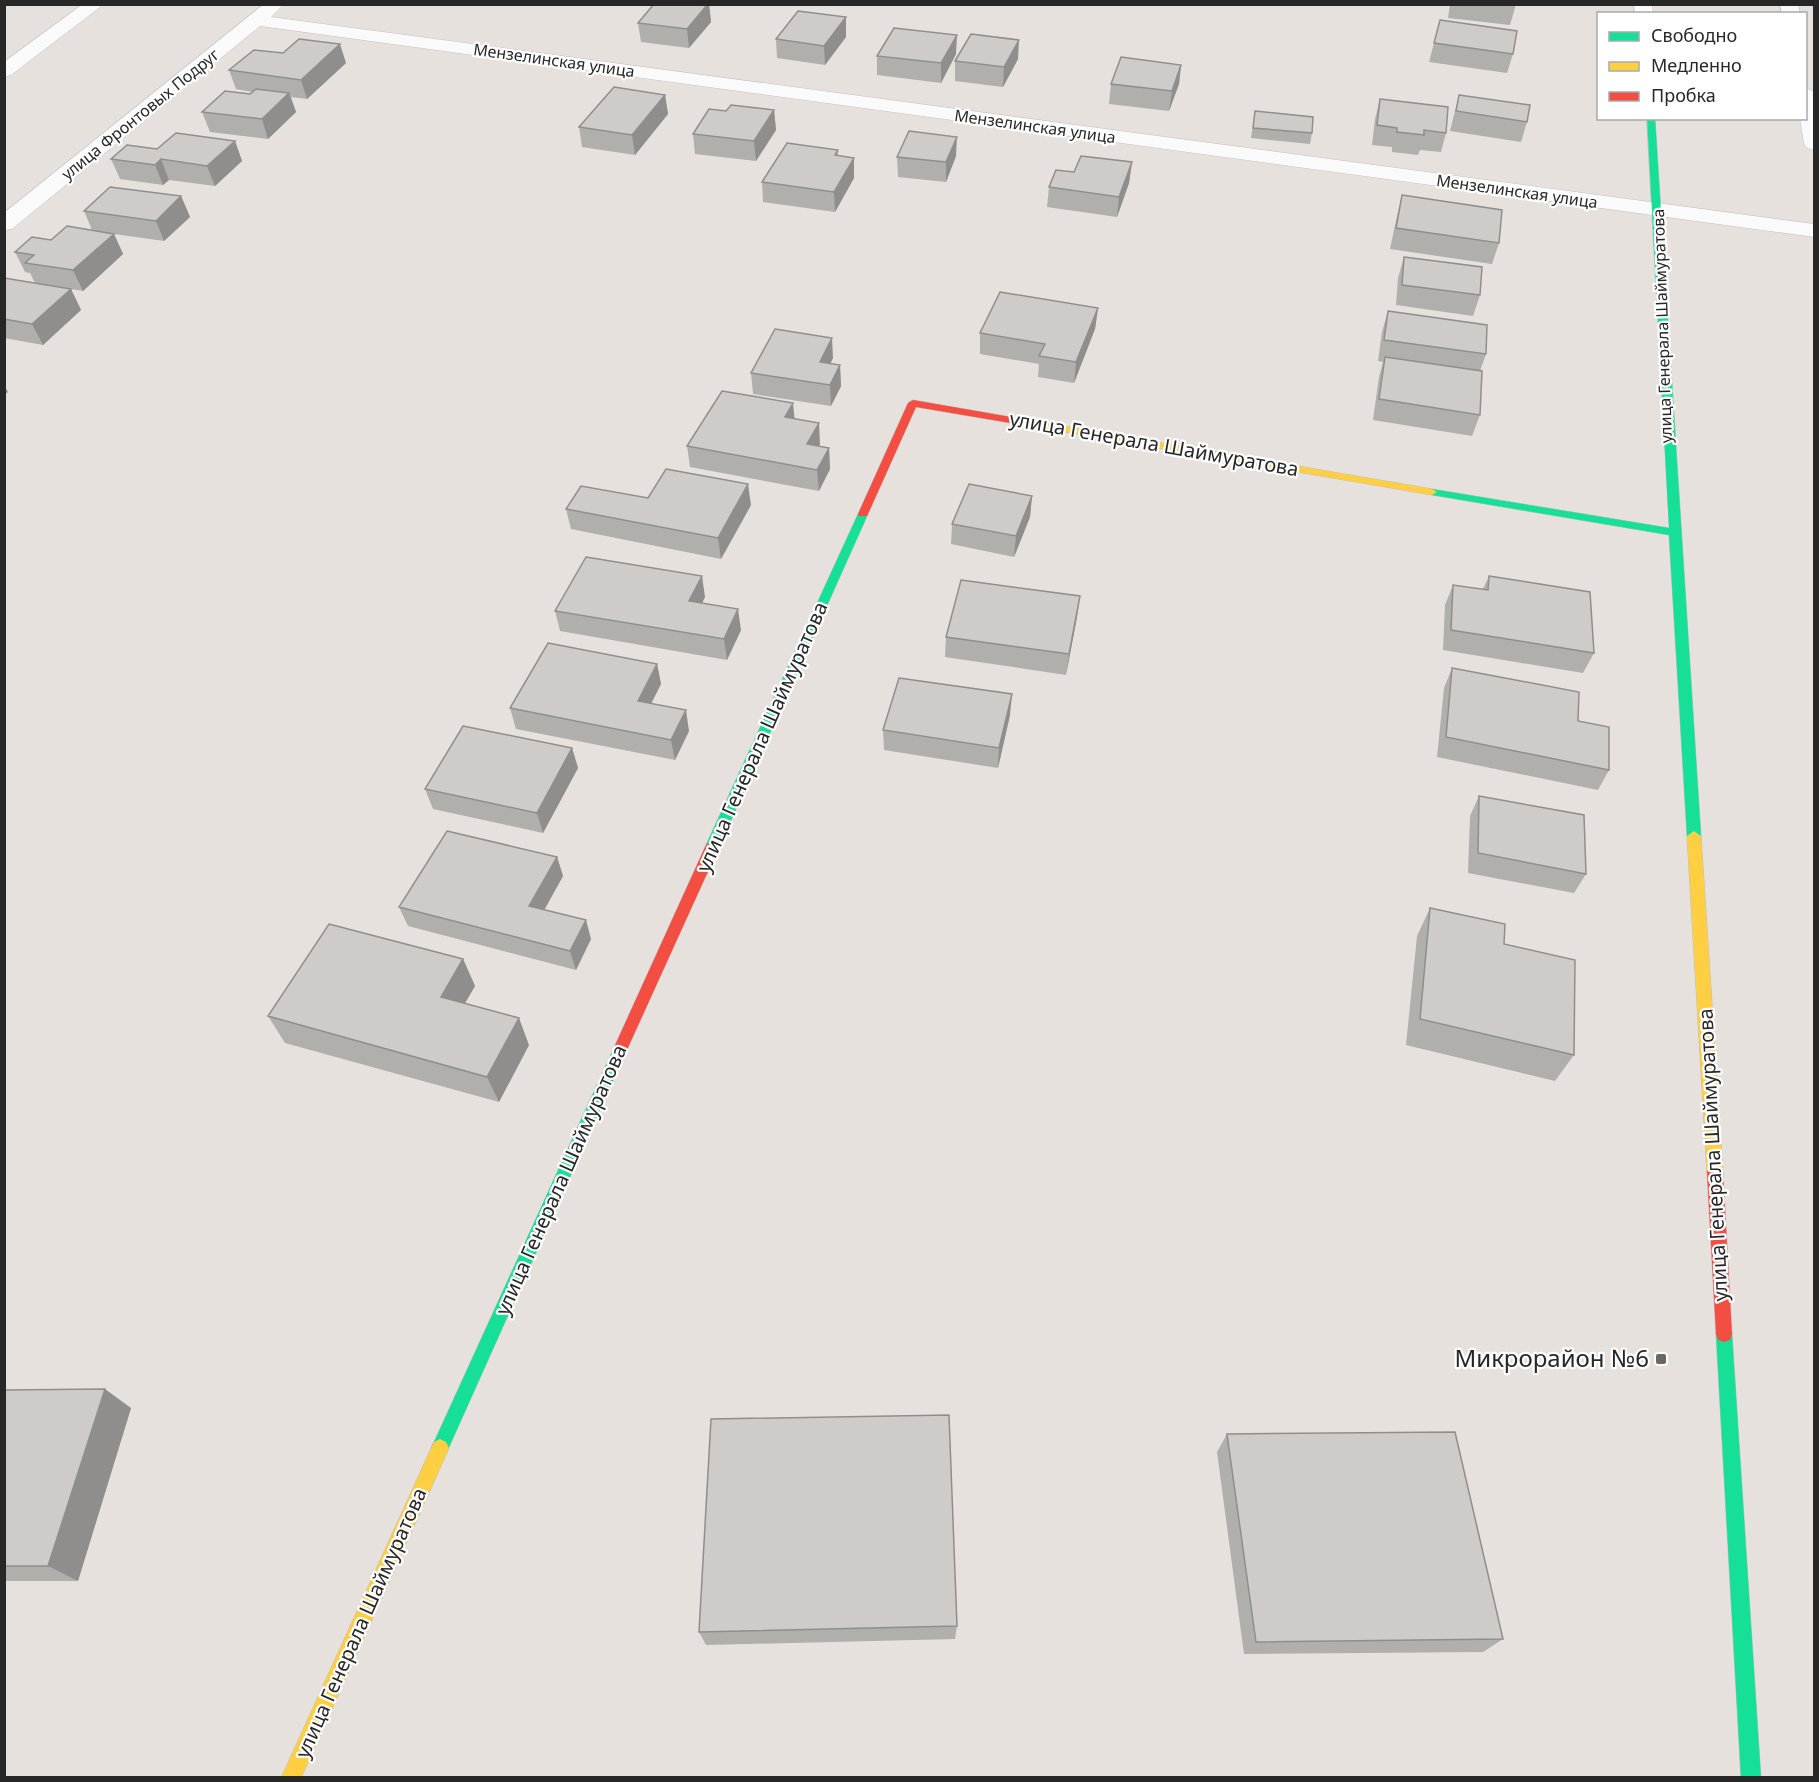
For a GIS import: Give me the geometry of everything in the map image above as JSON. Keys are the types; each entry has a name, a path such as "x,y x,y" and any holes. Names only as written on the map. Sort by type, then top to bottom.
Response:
{"street":[{"path":"4,71 94,4"},
{"name":"улица Фронтовых Подруг","path":"4,224 275,4"},
{"name":"Мензелинская улица","path":"256,20 1815,231"},
{"path":"1807,100 1815,144"},
{"name":"улица Генерала Шаймуратова","path":"1651,120 1658,210 1666,440 1676,533 1750,1778"},
{"name":"улица Генерала Шаймуратова","path":"291,1778 913,403 1676,533"}],"building":[{"path":"654,4 708,4 687,29 638,23"},
{"path":"798,11 846,17 824,46 776,39"},
{"path":"1440,20 1517,31 1513,54 1434,43"},
{"path":"894,28 957,35 941,63 877,56"},
{"path":"971,34 1019,40 1004,67 955,61"},
{"path":"299,39 340,44 301,80 229,70 254,50 283,53"},
{"path":"1121,57 1181,65 1172,91 1111,84"},
{"path":"614,87 665,95 632,135 579,127"},
{"path":"256,89 289,93 262,119 202,112 225,91 250,94"},
{"path":"1459,95 1530,105 1527,122 1456,111"},
{"path":"1380,99 1448,107 1446,133 1424,130 1424,135 1397,132 1397,128 1377,125"},
{"path":"731,105 774,110 754,141 693,134 709,109 726,111"},
{"path":"1255,111 1313,117 1312,133 1253,128"},
{"path":"909,131 957,137 946,162 897,157"},
{"path":"176,133 235,141 207,166 161,159 155,165 111,159 127,145 157,149"},
{"path":"787,143 838,150 835,155 854,158 834,192 762,182"},
{"path":"1081,156 1132,162 1119,197 1049,187 1056,170 1074,172"},
{"path":"110,187 181,196 156,221 84,211"},
{"path":"1402,195 1502,210 1499,243 1396,228"},
{"path":"67,226 114,234 73,270 25,263 34,255 15,252 32,237 51,240"},
{"path":"1404,257 1482,267 1480,295 1402,285"},
{"path":"4,278 71,289 32,324 4,319"},
{"path":"1000,292 1098,308 1076,362 1039,356 1045,344 980,333"},
{"path":"1388,311 1487,325 1486,354 1384,340"},
{"path":"775,329 832,338 820,362 840,365 830,385 751,373"},
{"path":"1385,357 1482,371 1480,415 1379,399"},
{"path":"722,391 793,403 785,417 819,423 807,444 829,448 817,470 687,446"},
{"path":"666,469 748,484 718,538 566,509 581,486 648,498"},
{"path":"969,484 1032,496 1016,536 952,524"},
{"path":"586,557 702,576 689,601 738,609 724,639 555,611"},
{"path":"1489,576 1590,592 1594,653 1451,630 1453,585 1488,590"},
{"path":"961,580 1080,596 1069,654 946,637"},
{"path":"548,643 657,664 638,701 686,710 671,740 510,708"},
{"path":"1452,668 1579,692 1578,721 1609,727 1609,770 1446,737"},
{"path":"899,678 1012,694 999,748 883,730"},
{"path":"463,726 572,748 537,813 425,789"},
{"path":"1479,796 1584,815 1586,874 1478,853"},
{"path":"447,831 557,857 529,906 586,920 570,951 399,907"},
{"path":"1430,908 1505,924 1504,944 1575,960 1574,1055 1420,1019"},
{"path":"329,924 463,959 441,997 519,1018 487,1077 268,1016"},
{"path":"105,1389 48,1566 4,1566 4,1390"},
{"path":"949,1415 957,1626 699,1632 711,1419"},
{"path":"1455,1432 1503,1639 1256,1642 1227,1434"}],"traffic: fast":[{"path":"1651,120 1694,836"},
{"path":"1432,492 1676,533"},
{"path":"713,845 863,514"},
{"path":"440,1448 619,1052"},
{"path":"1724,1334 1751,1778"}],"traffic: slow":[{"path":"1022,422 1432,492"},
{"path":"1694,836 1715,1172"},
{"path":"291,1778 440,1448"}],"traffic: jam":[{"path":"863,514 913,403 1022,422"},
{"path":"619,1052 713,845"},
{"path":"1715,1172 1724,1334"}],"place":[{"name":"Микрорайон №6","path":"1661,1359"}]}
